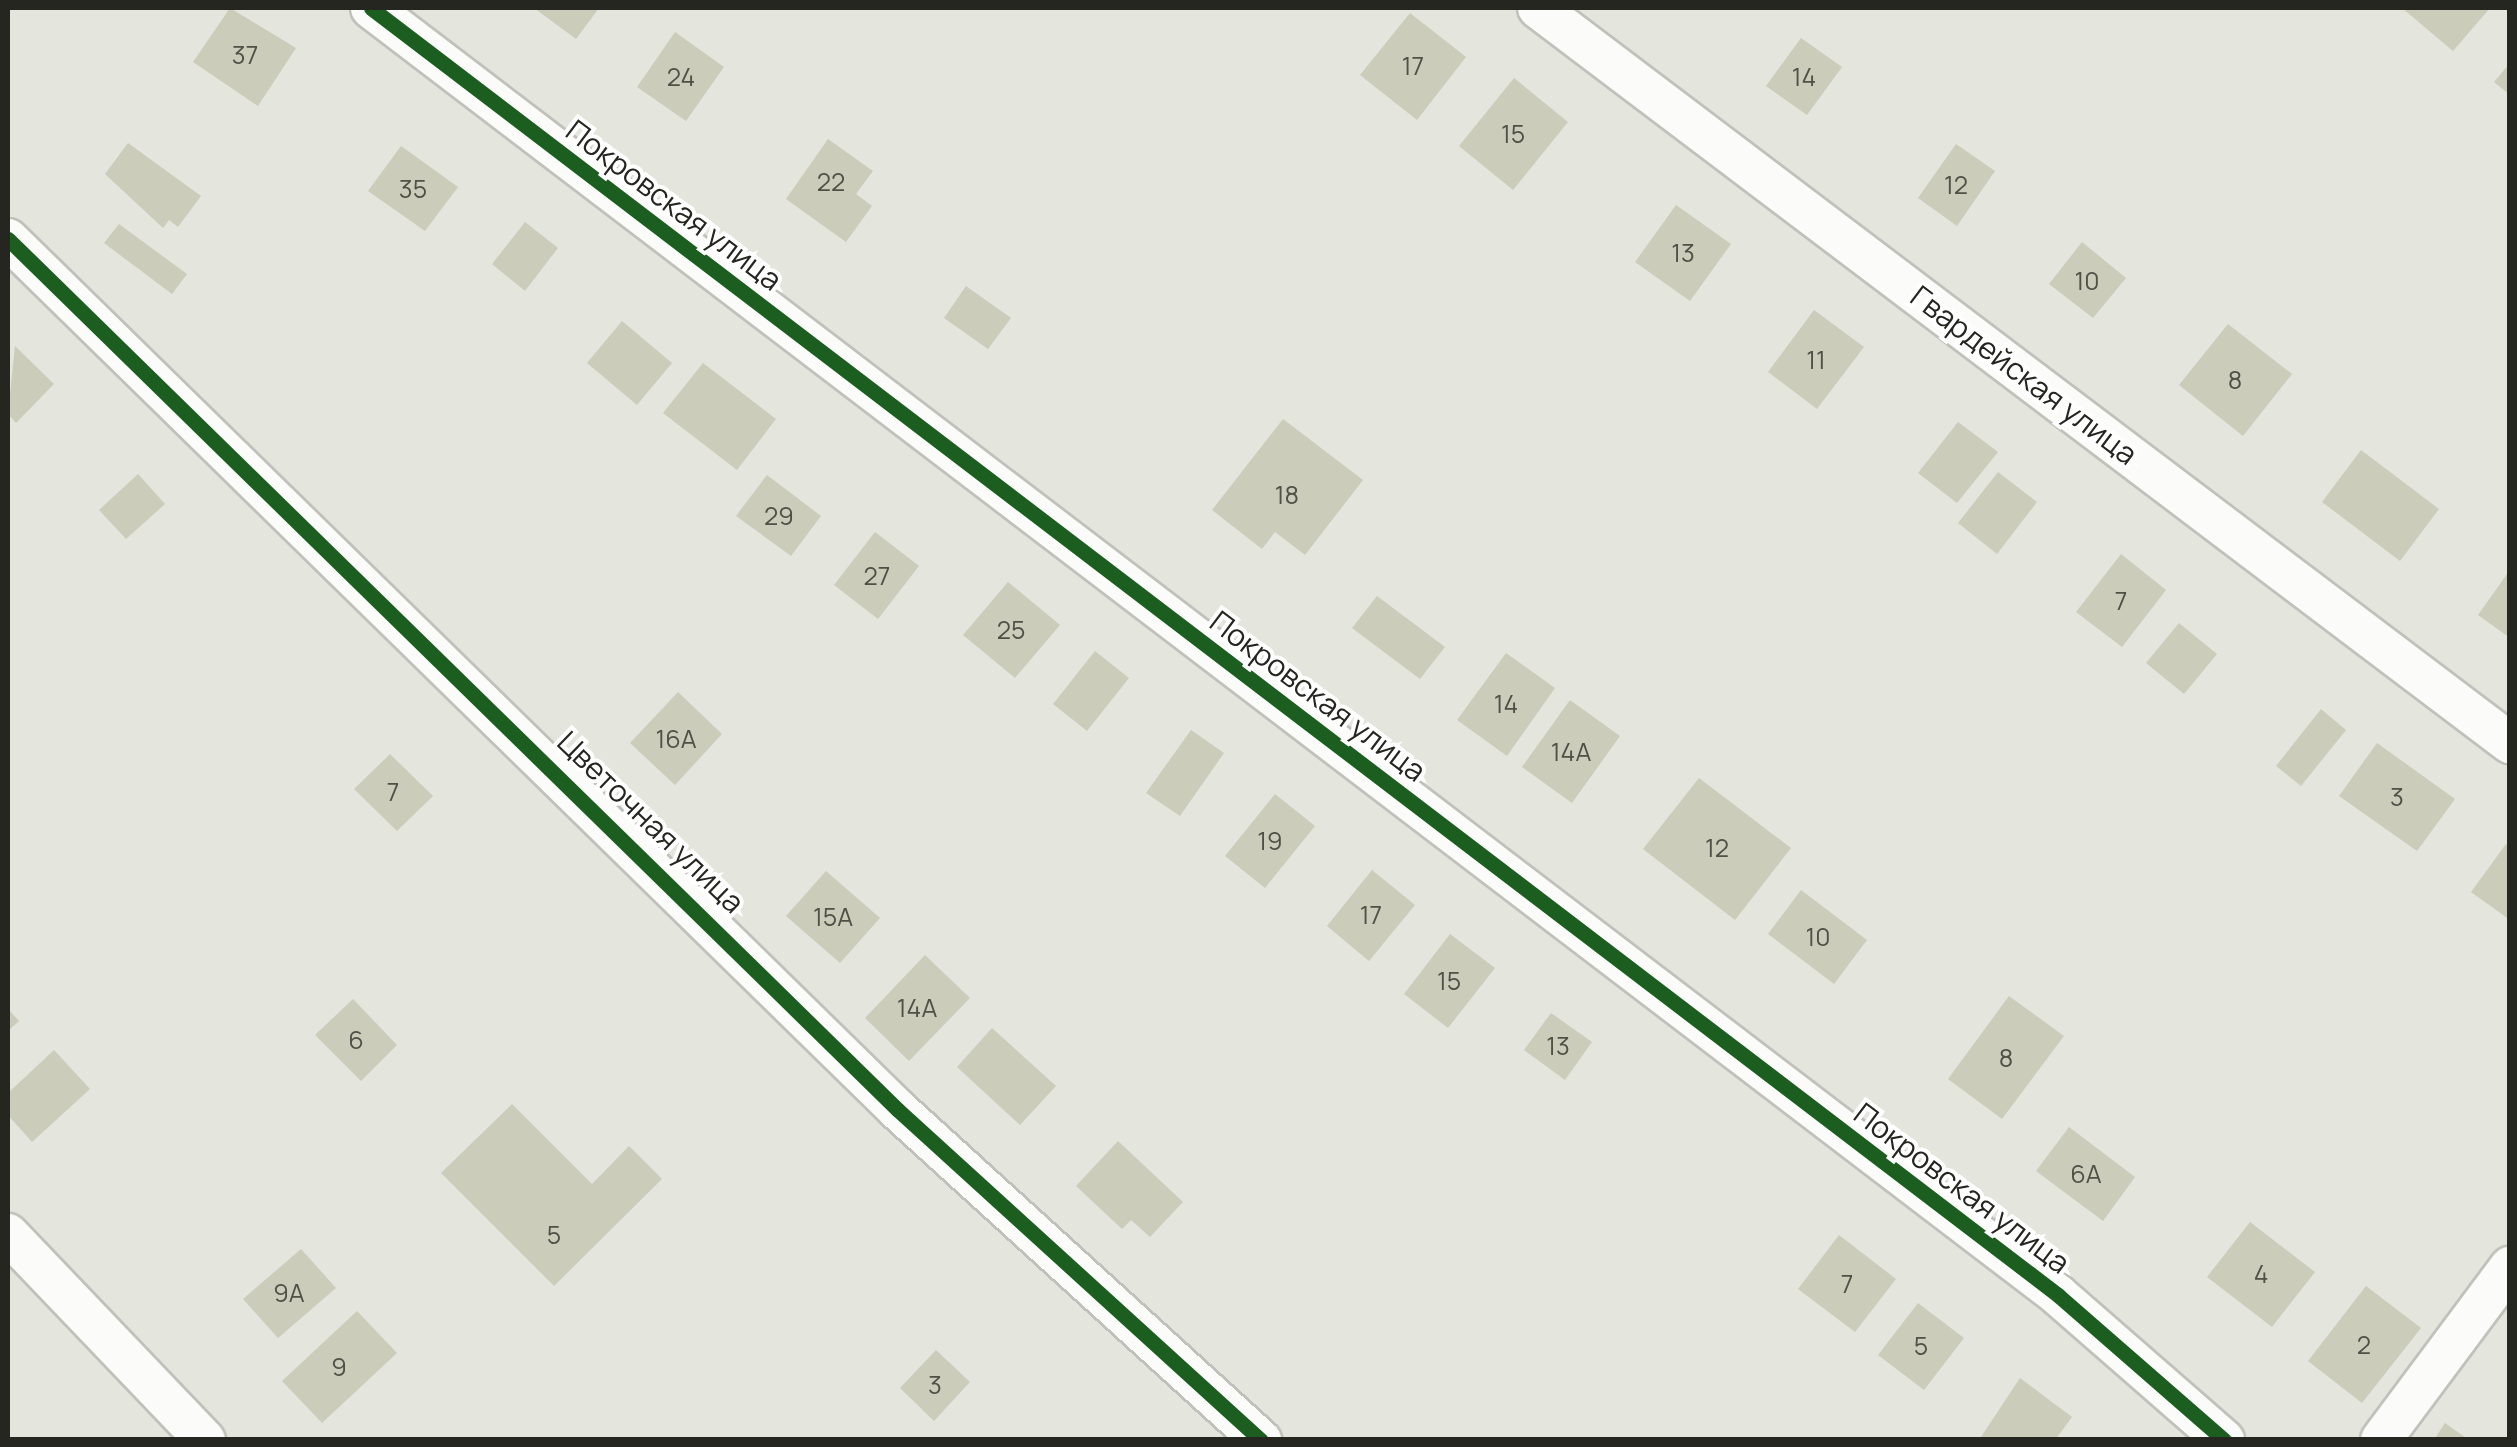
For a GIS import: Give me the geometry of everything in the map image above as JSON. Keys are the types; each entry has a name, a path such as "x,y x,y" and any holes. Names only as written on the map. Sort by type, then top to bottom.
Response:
{"street":[{"name":"Покровская улица","path":"371,8 2059,1296 2224,1440"},
{"name":"Гвардейская улица","path":"1538,8 2510,743"},
{"name":"Цветочная улица","path":"8,239 898,1110 1261,1440"},
{"path":"8,1234 204,1440"},
{"path":"2381,1440 2510,1267"}],"building":[{"path":"230,8 296,48 258,106 193,62"},
{"path":"534,8 599,8 576,39"},
{"path":"2402,8 2490,8 2453,51"},
{"path":"1410,13 1466,57 1417,120 1360,75"},
{"path":"675,32 724,67 686,121 637,87"},
{"path":"1801,38 1842,67 1807,115 1766,86"},
{"path":"2510,63 2510,95 2494,82"},
{"path":"1514,78 1568,122 1513,190 1459,146"},
{"path":"828,139 873,171 856,194 872,206 846,242 786,199"},
{"path":"128,143 201,196 178,227 169,220 163,228 105,174"},
{"path":"1956,144 1995,171 1957,226 1918,198"},
{"path":"401,146 458,187 425,231 368,191"},
{"path":"1676,205 1731,244 1690,301 1635,262"},
{"path":"525,222 558,248 525,291 492,264"},
{"path":"119,224 187,274 172,294 104,243"},
{"path":"2082,242 2126,278 2093,318 2049,284"},
{"path":"966,286 1011,318 988,349 944,318"},
{"path":"1814,310 1864,347 1817,409 1768,372"},
{"path":"622,321 672,363 637,405 587,363"},
{"path":"2228,324 2292,374 2243,436 2179,385"},
{"path":"15,346 54,384 16,423 8,414"},
{"path":"703,363 776,419 737,470 663,413"},
{"path":"1283,419 1363,480 1305,555 1275,532 1262,549 1212,510"},
{"path":"1958,422 1998,452 1957,503 1918,473"},
{"path":"2361,450 2439,509 2400,561 2322,502"},
{"path":"1998,472 2037,502 1997,554 1958,523"},
{"path":"138,474 165,504 126,539 99,510"},
{"path":"767,475 821,516 791,556 736,516"},
{"path":"875,532 919,566 878,619 834,585"},
{"path":"2121,554 2166,590 2122,647 2076,612"},
{"path":"2507,574 2510,576 2510,638 2478,615"},
{"path":"1008,582 1060,625 1015,678 963,635"},
{"path":"1377,596 1445,647 1420,679 1352,628"},
{"path":"2179,623 2217,654 2184,694 2146,663"},
{"path":"1095,651 1129,678 1087,731 1053,704"},
{"path":"1506,653 1555,688 1507,756 1457,720"},
{"path":"678,692 722,734 675,785 630,743"},
{"path":"1570,700 1620,736 1572,803 1522,767"},
{"path":"2321,709 2346,730 2301,786 2276,766"},
{"path":"1191,730 1224,753 1180,816 1146,793"},
{"path":"2377,743 2455,799 2417,851 2339,796"},
{"path":"390,754 433,796 397,831 354,789"},
{"path":"1699,778 1791,848 1735,920 1643,849"},
{"path":"1275,794 1315,826 1265,888 1225,856"},
{"path":"2506,844 2510,847 2510,920 2471,892"},
{"path":"1372,870 1415,905 1369,961 1327,926"},
{"path":"826,871 880,918 840,963 786,916"},
{"path":"1801,890 1867,940 1834,984 1768,934"},
{"path":"1450,934 1495,968 1448,1028 1404,994"},
{"path":"925,955 970,998 909,1061 865,1018"},
{"path":"2009,996 2064,1036 2002,1119 1948,1079"},
{"path":"353,999 397,1045 361,1081 315,1035"},
{"path":"8,1009 19,1021 8,1031"},
{"path":"1551,1013 1592,1042 1565,1080 1524,1050"},
{"path":"992,1028 1056,1086 1020,1125 957,1067"},
{"path":"54,1050 90,1089 32,1142 8,1115 8,1093"},
{"path":"512,1104 592,1184 629,1146 662,1179 554,1286 441,1173"},
{"path":"2069,1127 2135,1177 2103,1221 2036,1171"},
{"path":"1118,1141 1183,1202 1150,1237 1131,1220 1122,1229 1076,1186"},
{"path":"2250,1222 2315,1272 2272,1327 2207,1277"},
{"path":"1839,1235 1896,1279 1855,1332 1798,1289"},
{"path":"301,1249 336,1288 278,1338 243,1299"},
{"path":"2366,1286 2421,1328 2362,1403 2308,1361"},
{"path":"1918,1303 1964,1338 1924,1390 1878,1355"},
{"path":"357,1311 397,1353 322,1423 282,1381"},
{"path":"936,1350 970,1382 934,1421 900,1388"},
{"path":"2020,1378 2072,1417 2055,1440 1979,1440"},
{"path":"2445,1423 2469,1440 2434,1440"}],"cycle path":[{"path":"371,8 2059,1296 2224,1440"},
{"path":"8,239 898,1110 1261,1440"}]}
